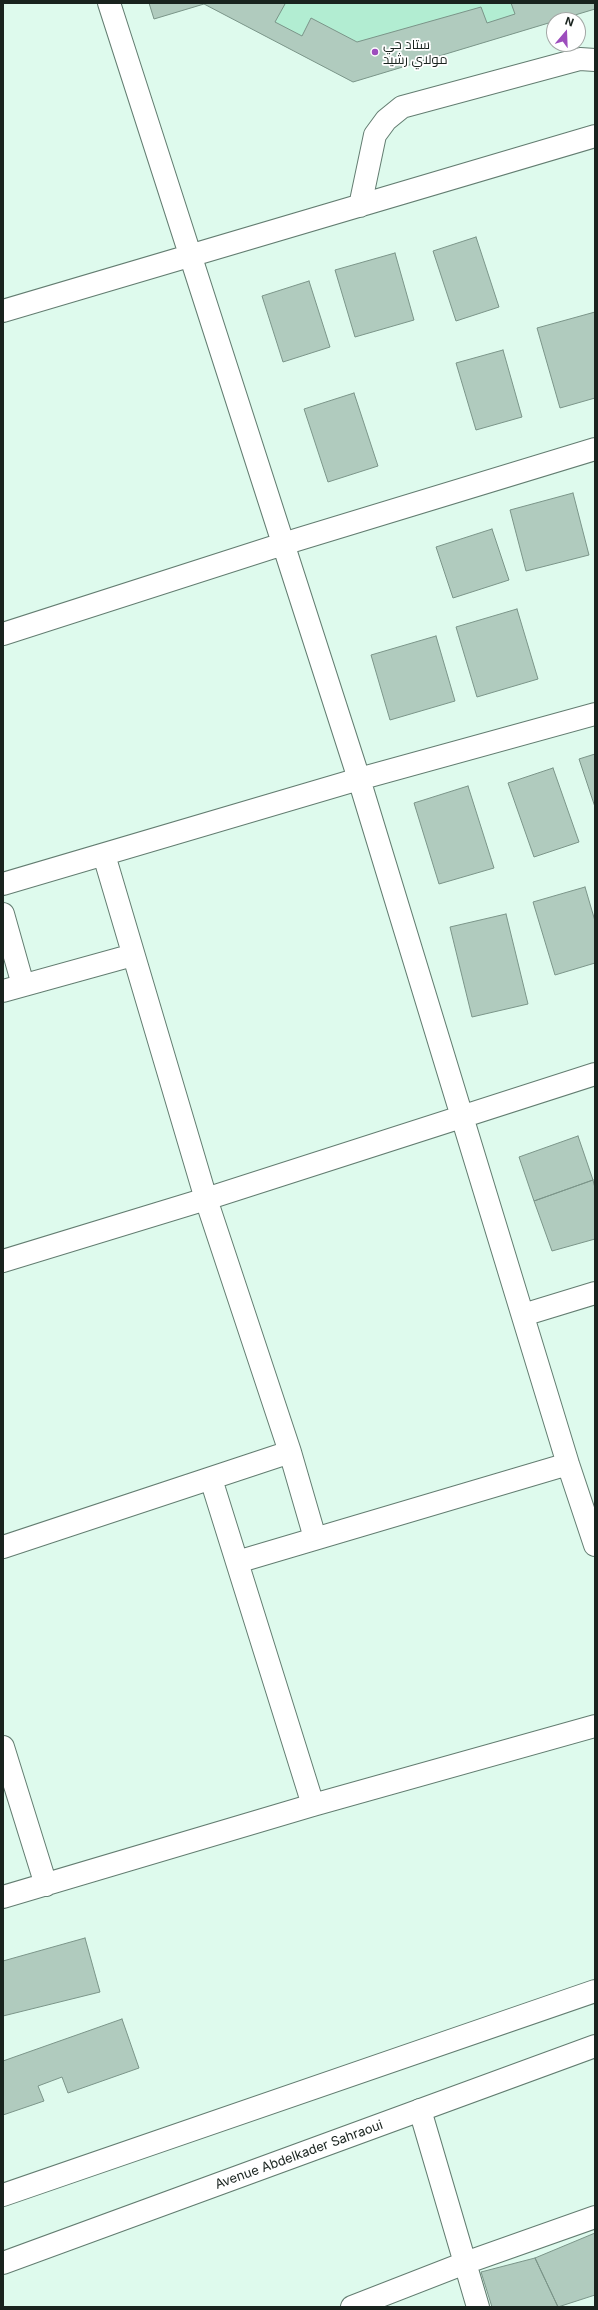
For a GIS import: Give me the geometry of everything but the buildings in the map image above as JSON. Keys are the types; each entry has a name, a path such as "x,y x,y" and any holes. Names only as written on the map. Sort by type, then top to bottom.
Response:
{"street":[{"path":"109,3 359,780 568,1464 595,1545"},
{"path":"360,206 375,136 386,120 402,107 580,59 595,60"},
{"path":"3,311 595,136"},
{"path":"3,634 283,544 595,449"},
{"path":"3,884 359,780 595,714"},
{"path":"104,855 206,1199 290,1452 315,1538"},
{"path":"3,914 13,988 133,955"},
{"path":"3,1261 206,1199 595,1074"},
{"path":"523,1315 595,1293"},
{"path":"3,1547 290,1452"},
{"path":"237,1562 568,1464"},
{"path":"211,1479 312,1805"},
{"path":"3,1897 312,1805 595,1726"},
{"path":"3,1747 46,1885"},
{"path":"3,2195 595,1991"},
{"name":"Avenue Abdelkader Sahraoui","path":"3,2263 595,2046"},
{"path":"420,2110 478,2307"},
{"path":"352,2307 465,2263 595,2217"}],"green space":[{"name":"ستاد حي مولاي رشيد","path":"149,3 595,3 595,9 585,12 546,12 546,24 353,82 204,4 154,19"}],"place":[{"name":"ستاد حي مولاي رشيد","path":"375,52"}]}
